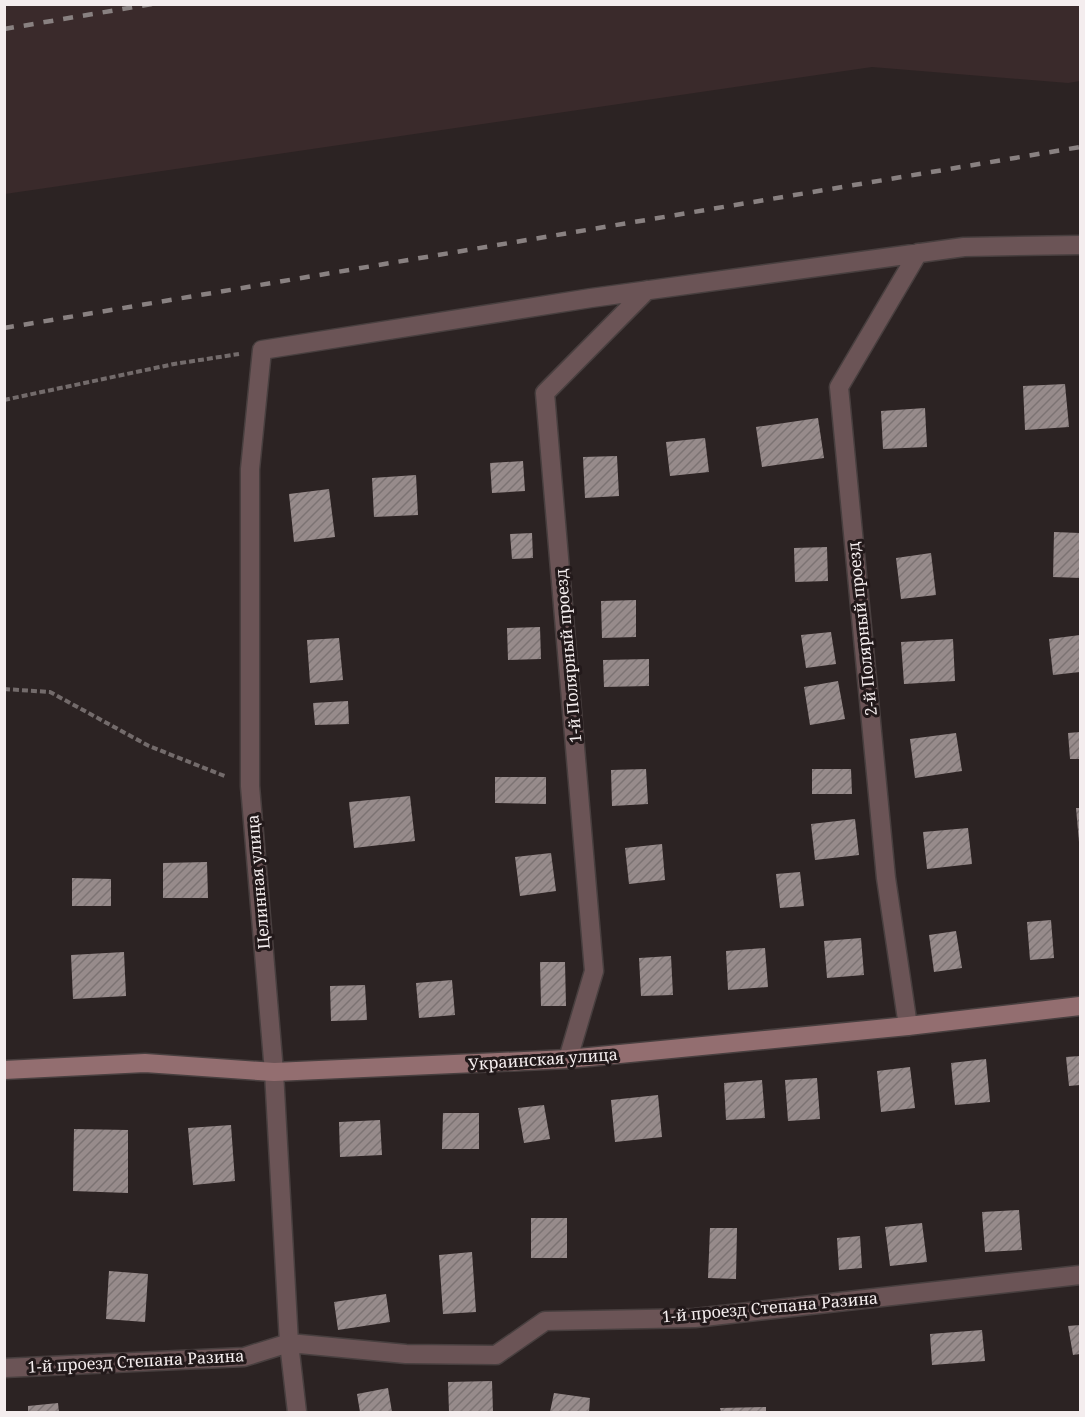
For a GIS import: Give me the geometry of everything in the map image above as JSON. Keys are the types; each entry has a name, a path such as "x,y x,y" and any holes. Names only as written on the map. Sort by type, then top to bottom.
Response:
{"street":[{"path":"262,350 567,302 964,247 1080,245"},
{"name":"2-й Полярный проезд","path":"908,1026 886,879 839,387 918,253"},
{"name":"1-й Полярный проезд","path":"568,1059 594,971 545,393 647,291"},
{"name":"Целинная улица","path":"262,350 250,469 250,786 274,1072 290,1343 297,1413"},
{"name":"Украинская улица","path":"4,1070 145,1063 274,1072 568,1059 908,1026 1080,1006"},
{"name":"1-й проезд Степана Разина","path":"4,1368 243,1357 290,1343 406,1354 496,1355 544,1321 695,1318 1080,1275"}],"path":[{"path":"4,400 174,364 262,350"},
{"path":"4,689 50,692 149,746 250,786"}],"shaded area":[{"path":"4,5 1080,5 1080,81 1068,83 872,67 5,194"}],"building":[{"path":"1065,384 1069,427 1025,430 1023,386"},
{"path":"925,408 927,447 883,449 881,411"},
{"path":"818,418 824,458 762,467 756,427"},
{"path":"705,438 709,472 670,476 666,442"},
{"path":"617,456 619,496 585,498 583,457"},
{"path":"523,461 525,491 492,493 490,463"},
{"path":"416,475 418,515 374,517 372,478"},
{"path":"329,489 335,537 294,542 289,494"},
{"path":"1054,532 1080,533 1080,578 1053,577"},
{"path":"532,533 533,558 512,559 510,534"},
{"path":"827,547 828,581 795,582 794,548"},
{"path":"931,553 936,595 901,599 896,558"},
{"path":"636,600 636,637 602,638 601,601"},
{"path":"540,627 541,659 508,660 507,628"},
{"path":"831,632 836,664 806,668 801,635"},
{"path":"1080,635 1080,672 1053,675 1049,639"},
{"path":"339,638 343,680 310,683 307,640"},
{"path":"953,639 955,681 904,684 901,642"},
{"path":"649,659 649,686 604,687 603,660"},
{"path":"838,681 845,719 810,725 804,687"},
{"path":"348,701 349,724 315,725 313,703"},
{"path":"1080,732 1080,759 1070,759 1068,733"},
{"path":"956,733 962,771 915,778 910,739"},
{"path":"646,769 648,804 612,806 611,770"},
{"path":"812,769 851,769 852,794 812,794"},
{"path":"495,777 546,777 546,804 495,803"},
{"path":"410,796 415,841 354,848 349,802"},
{"path":"1076,808 1080,808 1080,842 1079,842"},
{"path":"855,819 859,855 815,860 811,824"},
{"path":"968,828 972,864 927,869 923,832"},
{"path":"662,844 665,880 629,884 625,848"},
{"path":"551,853 556,891 520,896 515,857"},
{"path":"207,862 208,898 163,898 163,863"},
{"path":"800,872 804,906 780,908 776,874"},
{"path":"72,878 111,879 111,906 72,906"},
{"path":"1051,920 1054,958 1030,960 1027,922"},
{"path":"956,931 962,968 934,972 929,935"},
{"path":"861,938 864,975 827,978 824,941"},
{"path":"765,948 768,987 728,990 726,951"},
{"path":"124,952 126,996 73,999 71,955"},
{"path":"671,956 673,995 641,996 639,958"},
{"path":"540,962 565,962 566,1006 541,1006"},
{"path":"452,980 455,1015 419,1018 416,983"},
{"path":"365,985 367,1020 331,1021 330,986"},
{"path":"1080,1056 1080,1085 1069,1086 1066,1057"},
{"path":"986,1059 990,1102 955,1105 951,1063"},
{"path":"910,1067 915,1108 881,1112 877,1071"},
{"path":"817,1078 820,1119 788,1121 785,1080"},
{"path":"762,1080 765,1118 726,1120 724,1083"},
{"path":"658,1095 662,1137 615,1142 611,1100"},
{"path":"544,1105 550,1139 524,1143 518,1108"},
{"path":"443,1113 479,1113 479,1149 442,1149"},
{"path":"380,1120 382,1155 340,1157 339,1122"},
{"path":"231,1125 235,1181 193,1185 188,1128"},
{"path":"74,1129 128,1130 128,1193 73,1191"},
{"path":"1019,1210 1022,1250 985,1252 982,1212"},
{"path":"531,1218 567,1218 567,1258 531,1258"},
{"path":"922,1223 927,1262 890,1266 885,1227"},
{"path":"710,1228 737,1228 736,1279 708,1278"},
{"path":"860,1236 862,1268 839,1270 837,1238"},
{"path":"472,1252 476,1312 443,1314 439,1255"},
{"path":"109,1271 148,1274 145,1322 106,1319"},
{"path":"386,1294 390,1322 338,1330 334,1302"},
{"path":"1080,1325 1080,1354 1073,1355 1068,1326"},
{"path":"982,1330 985,1361 932,1365 930,1334"},
{"path":"492,1381 493,1412 449,1412 448,1382"},
{"path":"388,1388 392,1412 360,1412 357,1394"},
{"path":"554,1393 590,1398 589,1412 550,1412"},
{"path":"58,1403 59,1412 28,1412 28,1406"},
{"path":"766,1407 766,1412 721,1412 720,1408"}],"railway":[{"path":"4,29 152,4"},
{"path":"4,328 1080,147"}]}
